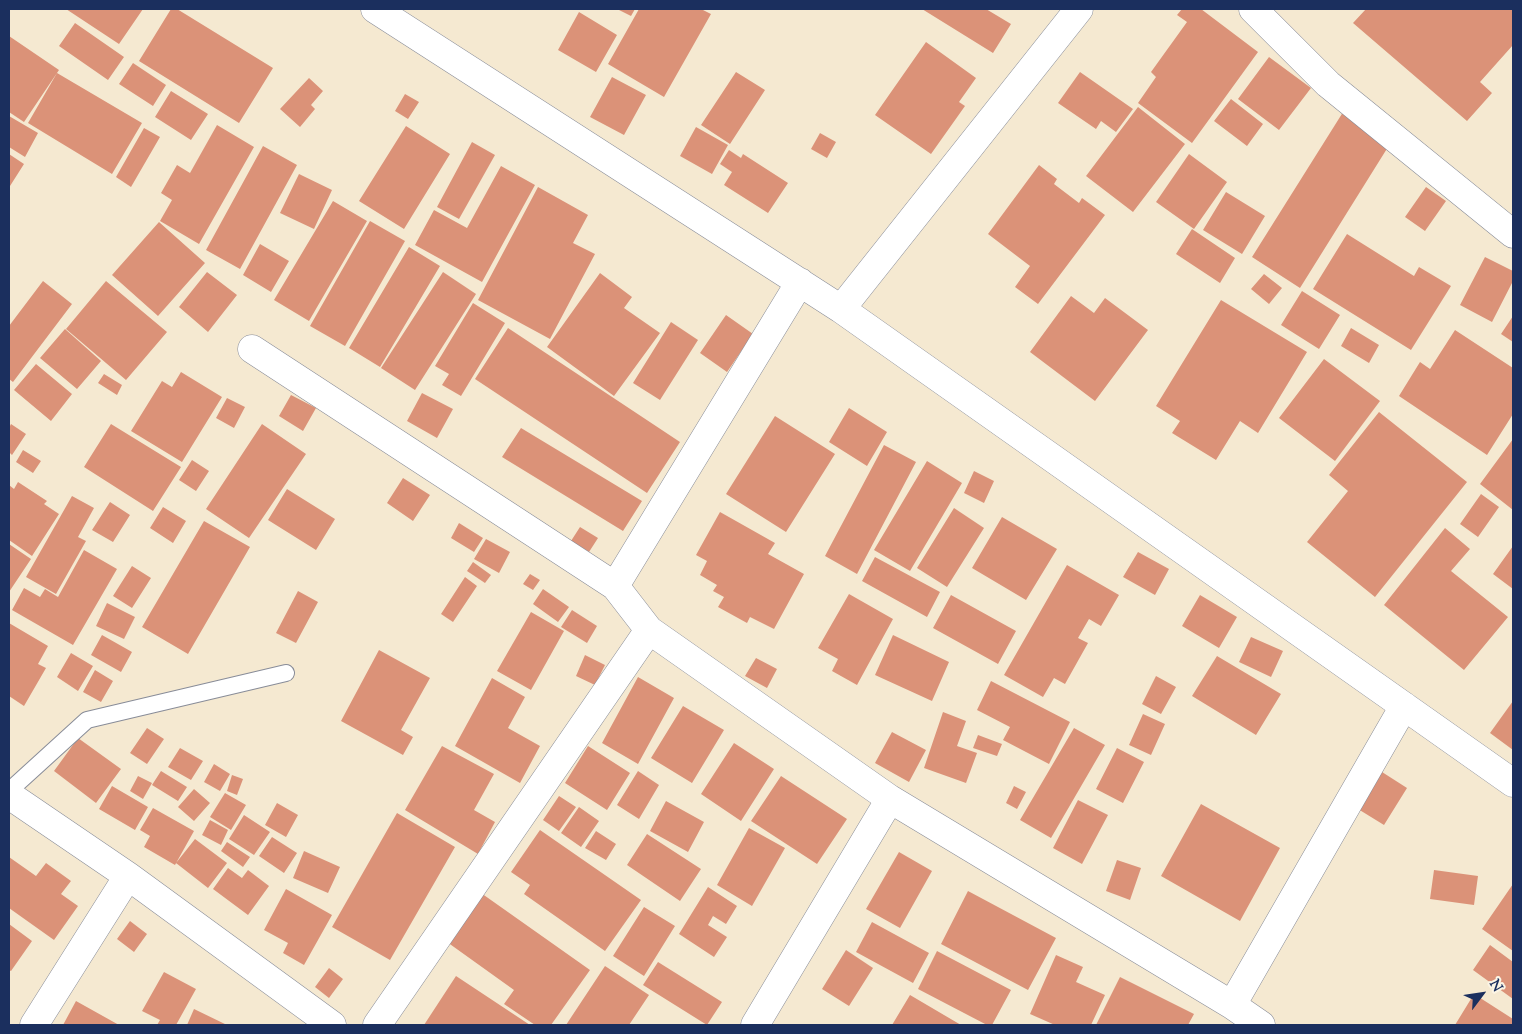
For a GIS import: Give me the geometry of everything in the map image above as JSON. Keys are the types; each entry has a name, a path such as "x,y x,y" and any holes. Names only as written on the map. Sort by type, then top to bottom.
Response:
{"street":[{"path":"375,9 841,309 1513,783"},
{"path":"841,309 1079,9"},
{"path":"1253,9 1328,84 1513,234"},
{"path":"615,586 800,282"},
{"path":"252,349 615,586 649,630 890,799 1232,1005 1261,1025"},
{"path":"377,1025 649,630"},
{"path":"1232,1005 1404,706"},
{"path":"9,793 128,876 332,1025"},
{"path":"755,1025 890,799"},
{"path":"34,1025 128,876"}],"lane":[{"path":"9,793 86,720 286,674"}],"building":[{"path":"66,9 143,9 119,44"},
{"path":"171,9 177,9 273,68 239,123 139,61"},
{"path":"617,9 635,9 631,16"},
{"path":"639,9 701,9 711,14 664,97 608,64"},
{"path":"922,9 986,9 1011,24 993,53"},
{"path":"1182,9 1201,9 1258,52 1192,143 1138,103 1156,77 1151,72 1187,22 1177,15"},
{"path":"1366,9 1513,9 1513,45 1480,82 1492,93 1467,121 1353,23"},
{"path":"579,12 617,35 596,72 558,50"},
{"path":"75,23 124,57 108,80 59,46"},
{"path":"9,36 59,70 24,122 9,112"},
{"path":"926,42 976,78 959,102 965,106 931,154 875,115"},
{"path":"1269,57 1311,88 1279,130 1238,99"},
{"path":"133,63 166,85 153,106 119,84"},
{"path":"736,72 765,90 730,144 701,125"},
{"path":"1080,72 1133,109 1116,132 1101,121 1096,129 1058,103"},
{"path":"57,73 142,123 112,174 28,123"},
{"path":"612,77 646,95 624,135 590,117"},
{"path":"309,78 323,91 311,105 315,109 300,127 280,109"},
{"path":"171,91 208,114 191,140 155,117"},
{"path":"405,94 419,102 408,119 395,111"},
{"path":"1231,99 1263,124 1247,146 1214,121"},
{"path":"1138,107 1185,144 1133,212 1086,176"},
{"path":"1345,109 1393,139 1300,288 1252,257"},
{"path":"9,116 38,133 25,157 9,147"},
{"path":"217,125 254,147 199,244 160,221 172,200 161,193 177,165 190,173"},
{"path":"406,126 450,154 404,229 359,201"},
{"path":"696,127 728,145 712,174 680,156"},
{"path":"144,128 160,137 131,187 116,177"},
{"path":"820,133 836,142 827,158 811,149"},
{"path":"472,142 495,155 459,219 437,207"},
{"path":"263,146 297,165 240,269 206,250"},
{"path":"729,150 741,158 743,154 788,183 768,213 724,185 732,172 720,164"},
{"path":"9,154 24,164 10,186 9,185"},
{"path":"1189,154 1227,182 1194,229 1156,202"},
{"path":"1039,165 1057,179 1054,184 1079,203 1082,198 1105,215 1038,304 1015,287 1030,266 988,234"},
{"path":"501,166 535,185 482,282 415,245 434,210 467,228"},
{"path":"299,174 332,190 314,229 280,213"},
{"path":"538,187 588,215 573,243 595,254 550,339 478,300"},
{"path":"1426,187 1446,201 1425,231 1405,217"},
{"path":"1226,192 1265,216 1242,254 1203,230"},
{"path":"333,201 367,221 309,321 274,300"},
{"path":"370,221 405,241 345,346 310,326"},
{"path":"159,222 205,263 158,316 112,275"},
{"path":"1192,229 1235,258 1220,283 1176,254"},
{"path":"1347,234 1414,276 1419,267 1451,286 1411,350 1313,289"},
{"path":"260,244 289,261 271,292 243,275"},
{"path":"409,247 440,266 380,367 349,348"},
{"path":"1485,257 1513,271 1513,281 1492,322 1460,305"},
{"path":"207,272 237,295 208,332 179,307"},
{"path":"443,272 476,294 415,390 381,368"},
{"path":"600,273 632,297 624,308 660,333 614,396 547,347"},
{"path":"1264,274 1282,288 1269,304 1251,289"},
{"path":"43,281 72,304 13,382 9,379 9,326"},
{"path":"106,281 167,332 126,380 66,329"},
{"path":"1302,291 1340,315 1319,349 1281,325"},
{"path":"1071,296 1094,313 1105,298 1148,330 1095,401 1030,352"},
{"path":"1221,300 1307,352 1258,433 1240,421 1216,460 1172,433 1180,421 1156,406"},
{"path":"473,303 505,323 461,396 442,385 449,374 435,366"},
{"path":"726,315 753,334 727,372 700,353"},
{"path":"1513,316 1513,342 1501,334"},
{"path":"671,322 698,340 660,400 633,383"},
{"path":"508,328 680,442 647,493 475,379"},
{"path":"1351,328 1379,345 1369,363 1341,346"},
{"path":"65,329 101,361 77,389 40,358"},
{"path":"1455,330 1513,368 1513,414 1487,455 1399,396 1420,362 1430,369"},
{"path":"1324,359 1380,401 1335,461 1279,418"},
{"path":"36,364 72,394 51,421 14,390"},
{"path":"181,372 222,397 182,462 131,431 162,381 172,387"},
{"path":"104,374 122,385 117,395 98,383"},
{"path":"422,393 453,409 437,438 407,421"},
{"path":"291,395 316,408 303,431 279,416"},
{"path":"227,398 245,407 234,428 216,418"},
{"path":"849,408 887,432 867,466 829,442"},
{"path":"1379,412 1467,482 1375,597 1307,542 1348,491 1329,475"},
{"path":"775,416 835,454 786,532 726,494"},
{"path":"11,424 26,434 12,455 9,452 9,428"},
{"path":"111,424 181,467 153,511 84,467"},
{"path":"262,424 306,454 249,538 206,509"},
{"path":"521,428 642,501 623,531 502,457"},
{"path":"1513,439 1513,510 1480,484"},
{"path":"884,445 916,462 857,574 825,556"},
{"path":"23,450 41,461 33,473 16,462"},
{"path":"192,460 209,471 196,491 179,480"},
{"path":"927,461 962,483 910,571 874,550"},
{"path":"974,471 994,481 984,503 964,493"},
{"path":"403,478 430,495 413,521 387,503"},
{"path":"18,482 47,501 44,504 59,514 32,556 9,540 9,485 14,489"},
{"path":"287,489 335,519 316,550 268,520"},
{"path":"1481,494 1499,507 1478,537 1460,524"},
{"path":"72,496 94,508 78,537 86,541 56,594 26,577"},
{"path":"110,502 130,515 113,542 92,530"},
{"path":"163,507 186,521 173,543 150,528"},
{"path":"954,508 984,528 947,587 917,568"},
{"path":"720,512 775,543 768,554 804,574 774,629 750,617 747,623 718,607 724,597 713,591 717,585 700,575 707,561 696,555"},
{"path":"1002,517 1057,549 1026,600 972,568"},
{"path":"204,521 250,547 188,654 142,627"},
{"path":"459,523 483,538 474,552 451,538"},
{"path":"580,527 598,538 589,552 571,541"},
{"path":"1445,528 1470,549 1451,571 1508,617 1464,670 1384,605"},
{"path":"486,539 510,552 499,573 474,559"},
{"path":"9,544 31,559 9,592"},
{"path":"1513,546 1513,589 1493,574"},
{"path":"84,550 117,569 73,645 12,610 24,588 40,597 45,589 58,597"},
{"path":"1138,552 1169,569 1155,595 1123,577"},
{"path":"875,557 940,592 927,617 862,581"},
{"path":"473,562 491,575 485,583 467,571"},
{"path":"1067,565 1119,595 1101,626 1089,619 1078,638 1088,643 1065,684 1054,678 1043,697 1004,675"},
{"path":"132,566 151,578 132,608 113,596"},
{"path":"530,574 540,580 533,590 523,584"},
{"path":"465,577 477,586 453,622 441,614"},
{"path":"543,589 569,607 558,622 533,604"},
{"path":"298,591 318,602 296,643 276,633"},
{"path":"849,594 893,619 857,685 832,671 838,659 818,648"},
{"path":"951,595 1016,631 998,664 933,628"},
{"path":"1200,595 1237,617 1219,648 1182,626"},
{"path":"107,603 135,617 124,639 96,626"},
{"path":"572,610 597,626 587,643 561,627"},
{"path":"531,612 564,631 531,690 497,671"},
{"path":"9,623 48,646 38,664 46,668 24,706 9,696"},
{"path":"102,635 132,652 121,672 91,655"},
{"path":"893,635 949,662 932,701 875,675"},
{"path":"1251,637 1283,651 1271,677 1239,662"},
{"path":"379,650 430,678 401,730 413,737 403,755 341,721"},
{"path":"71,653 93,666 78,691 57,677"},
{"path":"585,655 605,665 595,685 576,676"},
{"path":"1217,656 1281,694 1256,735 1192,696"},
{"path":"756,658 777,669 767,688 745,676"},
{"path":"95,670 113,681 101,702 83,692"},
{"path":"1156,676 1176,687 1161,714 1142,704"},
{"path":"638,677 674,698 638,764 602,743"},
{"path":"492,678 525,697 508,728 540,746 520,783 455,746"},
{"path":"991,681 1070,722 1049,764 1003,740 1010,727 977,710"},
{"path":"1513,701 1513,750 1490,733"},
{"path":"683,706 724,730 692,783 651,758"},
{"path":"943,712 966,721 957,746 977,753 966,783 924,768"},
{"path":"1143,714 1165,724 1151,755 1129,745"},
{"path":"147,728 164,739 147,764 130,753"},
{"path":"1074,728 1105,745 1051,838 1020,820"},
{"path":"892,732 926,750 909,782 875,763"},
{"path":"978,735 1002,744 997,756 973,748"},
{"path":"78,738 121,769 96,803 54,771"},
{"path":"734,743 774,769 741,821 701,794"},
{"path":"442,746 494,774 474,810 495,822 478,854 405,810"},
{"path":"588,746 630,773 607,810 565,783"},
{"path":"180,748 203,761 191,780 168,767"},
{"path":"1117,748 1144,762 1123,803 1096,789"},
{"path":"214,764 230,774 220,791 204,782"},
{"path":"161,771 187,787 178,801 152,785"},
{"path":"638,771 659,785 639,819 617,805"},
{"path":"1382,772 1407,788 1384,825 1358,809"},
{"path":"232,775 243,779 237,795 227,791"},
{"path":"138,776 152,783 143,799 130,791"},
{"path":"781,776 847,819 817,864 751,821"},
{"path":"112,786 148,807 135,830 99,809"},
{"path":"1014,786 1026,792 1017,809 1006,803"},
{"path":"194,789 210,803 194,821 178,807"},
{"path":"225,793 246,805 231,830 210,817"},
{"path":"559,796 576,807 559,831 543,820"},
{"path":"1078,800 1108,815 1082,864 1053,848"},
{"path":"666,801 704,822 688,852 650,831"},
{"path":"277,803 298,815 286,837 265,825"},
{"path":"1201,804 1280,848 1240,921 1161,876"},
{"path":"579,807 599,821 581,847 561,833"},
{"path":"153,808 194,831 175,865 144,847 150,836 140,830"},
{"path":"397,813 455,847 390,960 332,927"},
{"path":"244,815 270,832 254,855 229,839"},
{"path":"210,820 228,830 221,845 202,835"},
{"path":"749,828 785,848 752,906 717,885"},
{"path":"540,830 641,900 605,951 524,894 530,885 511,872"},
{"path":"596,831 616,844 606,860 585,848"},
{"path":"647,834 701,869 680,901 627,865"},
{"path":"272,837 297,853 284,873 259,856"},
{"path":"195,839 227,863 208,888 176,863"},
{"path":"227,842 250,857 243,867 221,851"},
{"path":"304,851 340,867 328,893 293,878"},
{"path":"899,852 932,871 900,928 866,909"},
{"path":"9,857 36,876 46,863 71,881 61,894 78,906 54,940 9,908"},
{"path":"1117,860 1141,868 1130,900 1106,891"},
{"path":"228,868 242,878 248,870 269,886 248,915 213,889"},
{"path":"1434,870 1478,876 1474,905 1430,899"},
{"path":"1513,884 1513,951 1482,929"},
{"path":"708,887 737,906 726,924 713,916 708,925 727,937 714,957 679,934"},
{"path":"286,889 332,915 304,965 283,953 288,943 264,930"},
{"path":"968,891 1056,938 1028,990 941,944"},
{"path":"481,893 590,970 551,1025 535,1025 504,1004 514,990 447,942"},
{"path":"644,907 675,926 644,976 613,956"},
{"path":"130,921 147,934 134,952 117,939"},
{"path":"872,922 929,953 913,983 856,952"},
{"path":"9,924 32,941 11,971 9,970"},
{"path":"1490,945 1513,962 1513,999 1473,970"},
{"path":"846,950 873,968 849,1006 822,989"},
{"path":"937,951 1011,990 992,1025 987,1025 918,989"},
{"path":"1056,955 1083,967 1076,982 1105,995 1091,1025 1055,1025 1030,1014"},
{"path":"658,962 722,1002 707,1025 643,985"},
{"path":"605,966 649,995 629,1025 566,1025"},
{"path":"329,968 343,979 329,998 315,987"},
{"path":"164,972 196,989 176,1025 157,1025 160,1020 142,1011"},
{"path":"456,976 530,1025 424,1025"},
{"path":"1120,977 1194,1014 1188,1025 1096,1025"},
{"path":"1474,994 1513,1019 1513,1025 1455,1025"},
{"path":"910,995 961,1025 892,1025"},
{"path":"76,1001 119,1025 63,1025"},
{"path":"194,1009 227,1025 187,1025"}]}
